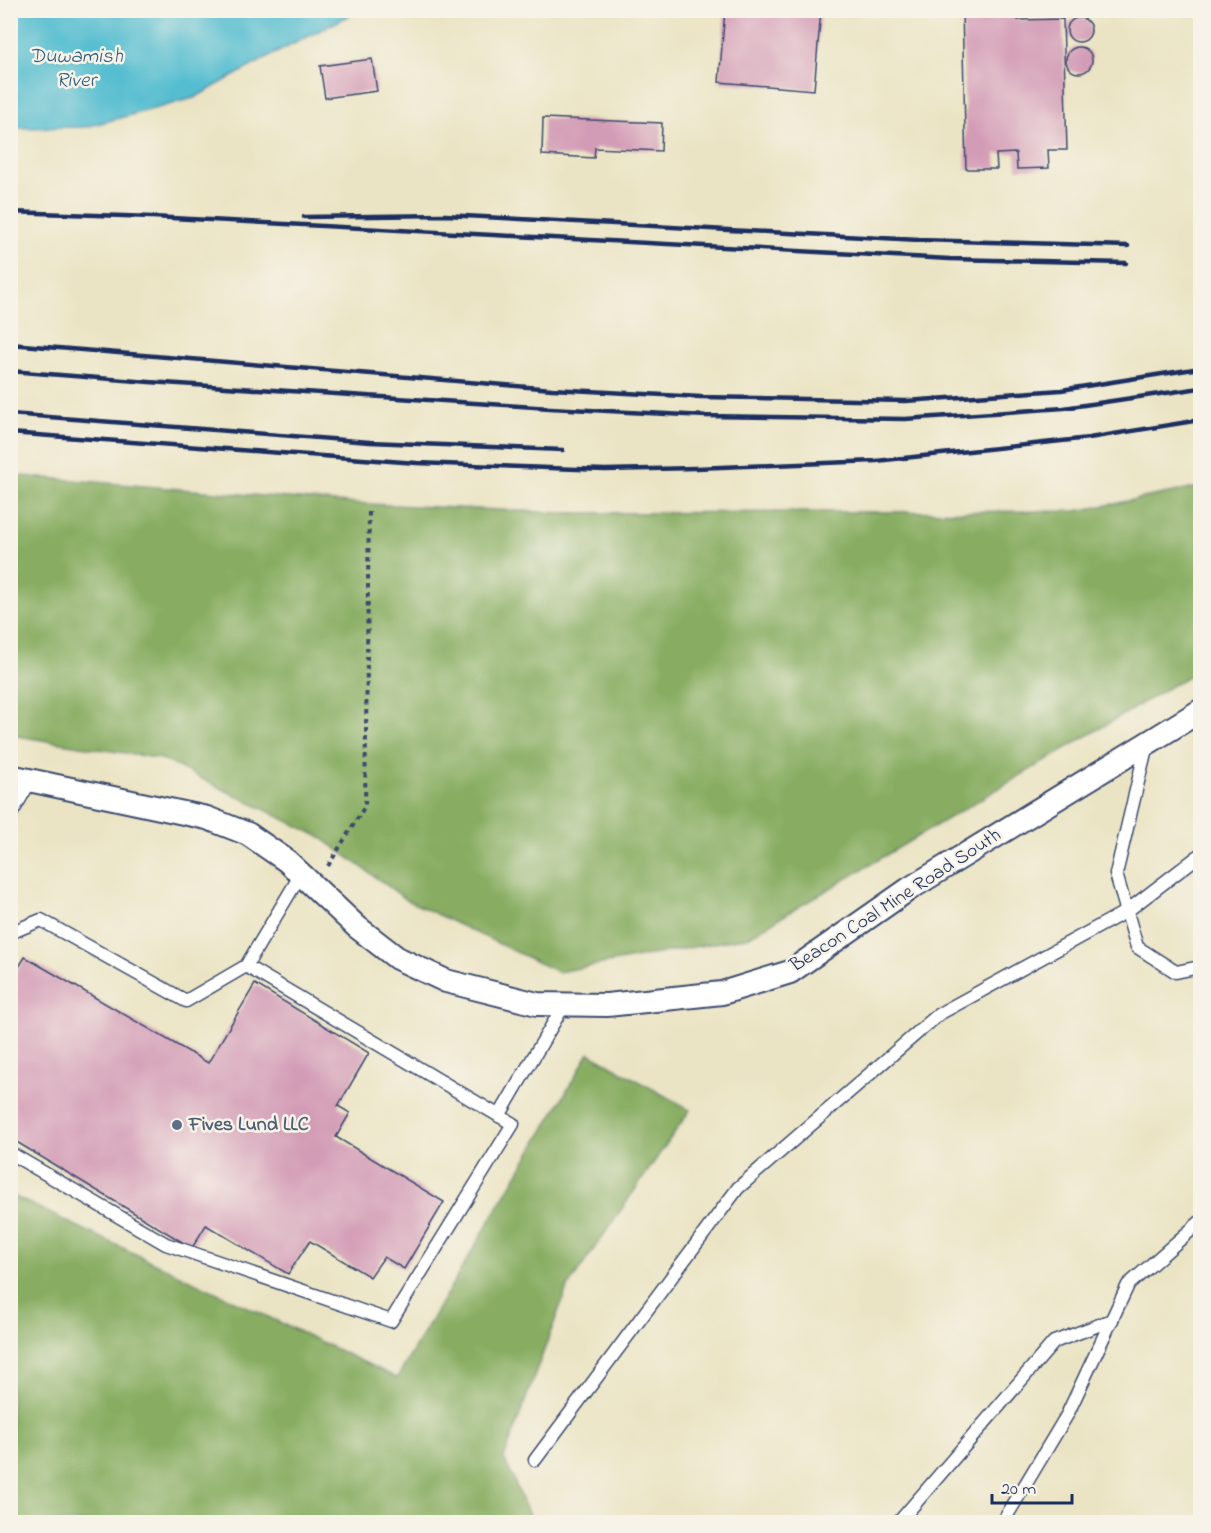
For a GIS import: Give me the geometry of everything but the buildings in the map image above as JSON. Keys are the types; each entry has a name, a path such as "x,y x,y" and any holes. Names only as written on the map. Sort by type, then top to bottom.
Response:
{"street":[{"name":"Beacon Coal Mine Road South","path":"21,778 207,818 248,834 287,861 357,927 397,958 446,981 537,1004 607,1005 722,993 790,972 909,889 1200,711"}],"lane":[{"path":"1148,743 1116,874 1137,947 1176,972 1200,968"},
{"path":"10,816 21,778"},
{"path":"535,1460 738,1188 939,1014 1127,911 1200,855"},
{"path":"10,933 41,920 186,1001 246,966 308,881"},
{"path":"10,1153 166,1244 391,1321 513,1124 246,966"},
{"path":"500,1116 564,1005"},
{"path":"1004,1522 1067,1415 1128,1284 1200,1222"},
{"path":"899,1522 1054,1342 1112,1320"}],"path":[{"path":"308,881 365,806 369,508"}],"green space":[{"path":"11,475 348,503 564,513 1076,511 1200,487 1200,669 748,937 558,972 407,900 320,837 162,759 11,735"},
{"path":"589,1053 690,1110 567,1288 504,1458 532,1522 11,1522 11,1195 397,1378"}],"water":[{"name":"Duwamish River","path":"10,11 358,11 194,98 86,127 11,128"}],"railway":[{"path":"10,212 152,217 950,259 1126,263"},
{"path":"304,217 445,215 919,240 1128,246"},
{"path":"10,344 552,389 701,397 906,401 1061,390 1200,368"},
{"path":"10,371 550,408 706,416 905,419 1064,408 1200,388"},
{"path":"10,414 370,442 563,450"},
{"path":"10,433 417,463 605,470 876,461 1089,438 1200,420"}],"place":[{"name":"Fives Lund LLC","path":"177,1125"}]}
